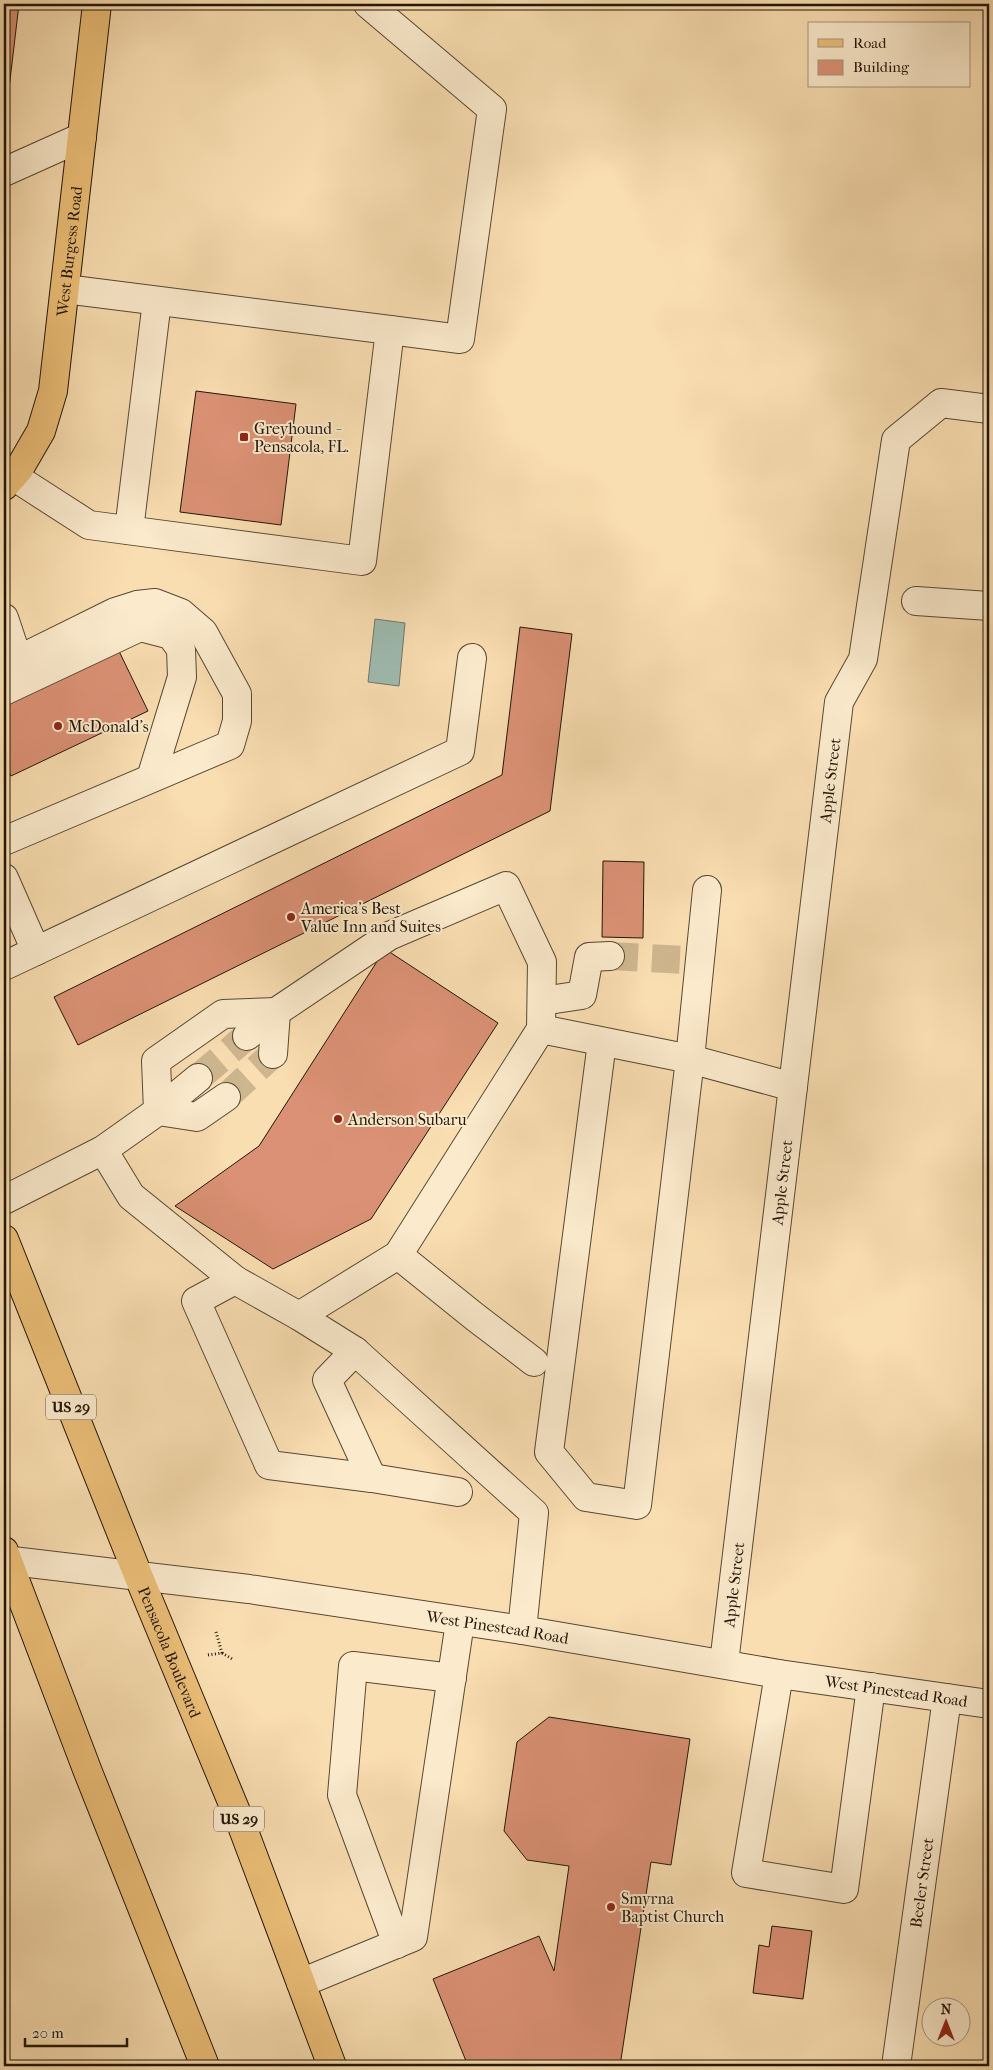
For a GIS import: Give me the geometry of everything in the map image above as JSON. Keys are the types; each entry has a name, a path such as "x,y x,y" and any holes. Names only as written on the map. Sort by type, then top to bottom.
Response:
{"main road":[{"name":"West Burgess Road","path":"8,481 19,469 41,431 53,391 97,4"},
{"name":"Pensacola Boulevard","path":"4,1239 138,1575 242,1826 332,2066"},
{"path":"5,1557 205,2066"}],"street":[{"path":"65,289 460,338 492,109 368,4"},
{"path":"4,172 82,138"},
{"path":"129,530 157,301"},
{"path":"8,481 89,525 362,561 390,330"},
{"name":"Apple Street","path":"724,1663 839,702 863,659 896,440 941,402 989,409"},
{"path":"916,601 989,606"},
{"path":"4,618 11,663 115,612 137,605 155,603 181,613 203,632 237,694 237,721 230,745 5,837"},
{"path":"4,691 140,627 170,635 181,649 182,677 151,778"},
{"path":"4,966 460,751 472,658"},
{"path":"4,878 36,951"},
{"path":"247,1036 276,1012 389,936 506,886 542,962 541,1029 398,1255 299,1316"},
{"path":"602,1042 549,1452 586,1497 636,1505 690,1059 691,960 707,890"},
{"path":"542,1001 582,995 589,957 610,956"},
{"path":"273,1054 276,1012"},
{"path":"158,1110 156,1061 222,1014 276,1012"},
{"path":"541,1029 690,1059 793,1087"},
{"path":"4,1200 103,1150 198,1078"},
{"path":"158,1110 196,1117 226,1097"},
{"path":"103,1150 131,1196 235,1280 299,1316 355,1351 534,1513 522,1630"},
{"path":"398,1255 534,1362"},
{"path":"235,1280 196,1301 269,1465 372,1478 458,1492"},
{"path":"355,1351 326,1380 372,1478"},
{"name":"West Pinestead Road","path":"5,1557 248,1589 522,1630 724,1663 779,1674 989,1704"},
{"path":"300,1983 413,1937 460,1622"},
{"path":"397,1944 342,1795 353,1666 452,1678"},
{"path":"779,1674 746,1874 844,1889 872,1687"},
{"name":"Beeler Street","path":"896,2066 948,1698"}],"path":[{"path":"216,1632 222,1653"},
{"path":"208,1655 222,1653 234,1660"}],"shaded area":[{"path":"375,619 405,623 399,686 368,682"}],"building":[{"path":"4,4 19,4 8,97 4,96"},
{"path":"196,391 296,404 281,525 180,512"},
{"path":"520,627 572,634 550,811 78,1045 54,997 502,775"},
{"path":"117,647 148,711 11,776 4,762 4,702"},
{"path":"603,861 644,862 643,938 602,937"},
{"path":"385,949 498,1023 371,1219 273,1269 175,1206 259,1146"},
{"path":"549,1717 690,1739 671,1865 651,1862 620,2066 468,2066 433,1979 539,1936 554,1971 569,1866 527,1860 504,1831 517,1742"},
{"path":"772,1926 812,1931 803,1999 753,1993 759,1945 769,1947"}],"tunnel":[{"path":"610,956 683,960"},
{"path":"198,1078 247,1036"},
{"path":"226,1097 273,1054"}],"place":[{"name":"Greyhound - Pensacola, FL.","path":"244,437"},
{"name":"McDonald's","path":"58,726"},
{"name":"America's Best Value Inn and Suites","path":"291,917"},
{"name":"Anderson Subaru","path":"338,1119"},
{"name":"Smyrna Baptist Church","path":"611,1907"}]}
